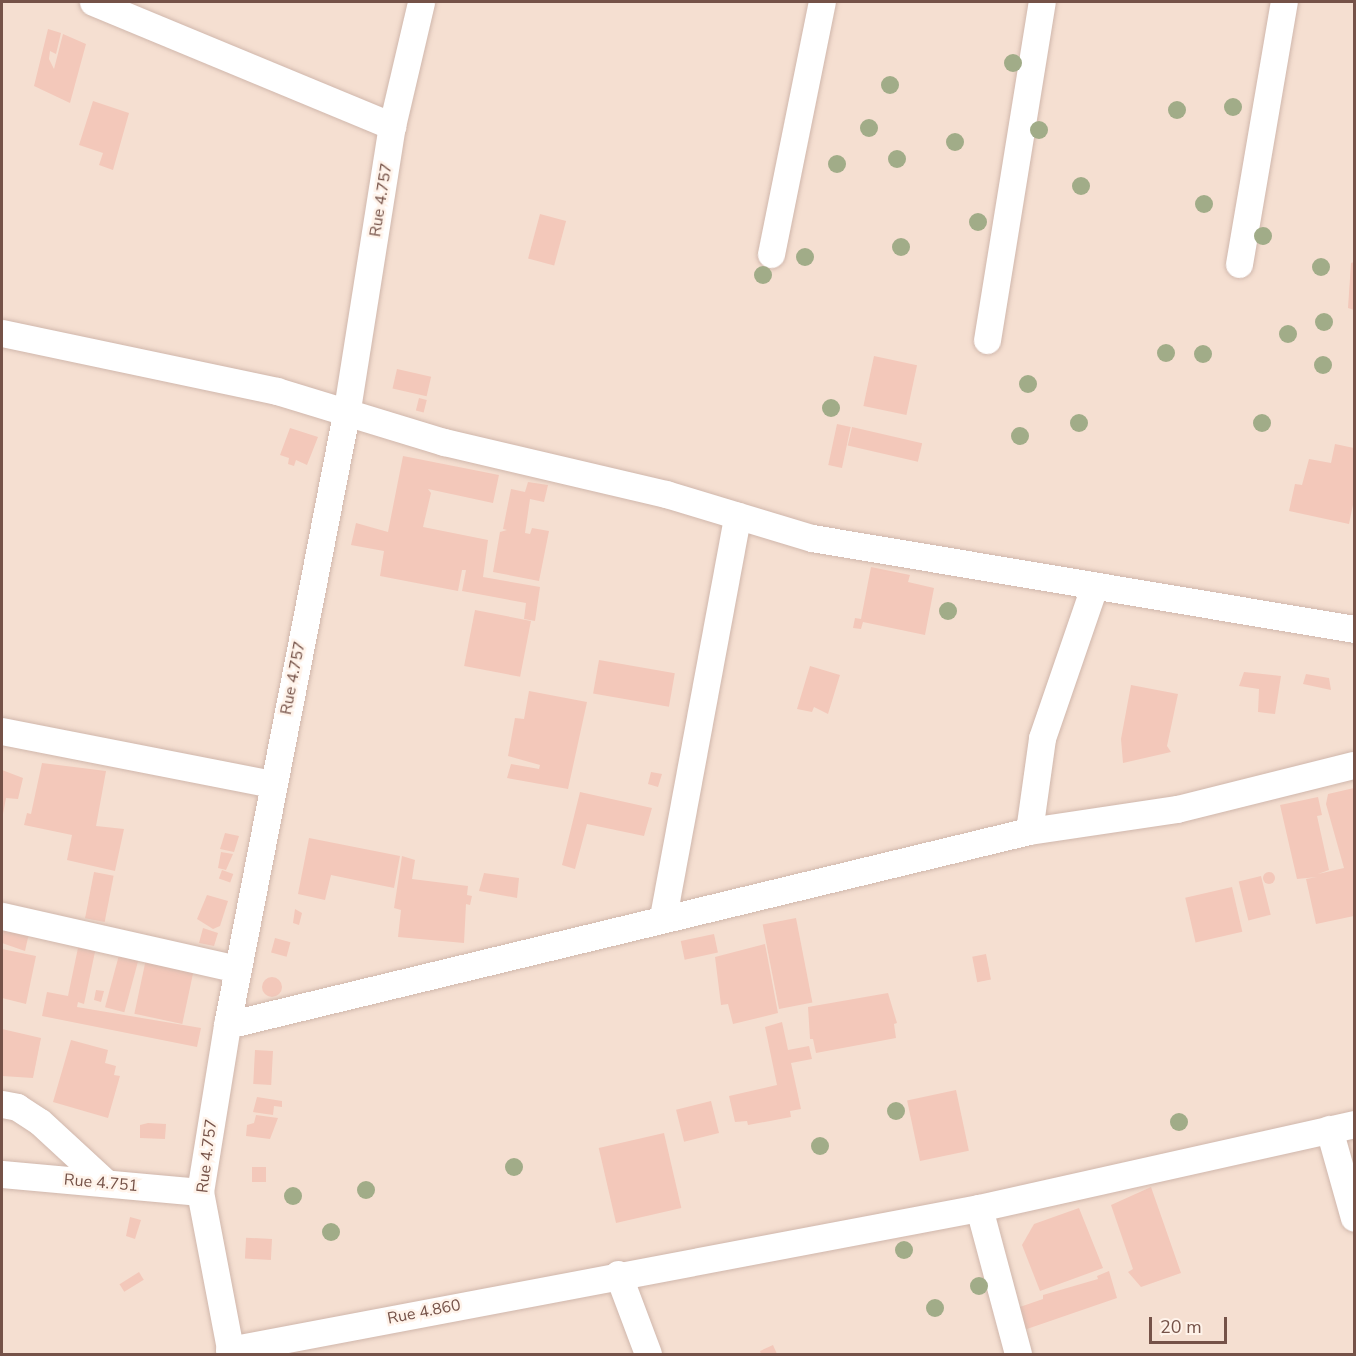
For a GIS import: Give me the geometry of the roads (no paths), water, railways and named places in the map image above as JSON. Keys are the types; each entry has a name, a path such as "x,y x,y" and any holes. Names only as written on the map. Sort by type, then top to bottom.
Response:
{"street":[{"path":"93,2 392,126"},
{"name":"Rue 4.757","path":"230,1352 200,1192 237,969 347,409 392,126 421,2"},
{"path":"771,254 822,2"},
{"path":"987,340 1042,2"},
{"path":"1239,264 1284,2"},
{"path":"2,333 347,409 444,442 666,494 812,538 1094,587 1350,621"},
{"path":"663,917 737,516"},
{"path":"1029,831 1042,738 1094,587"},
{"path":"2,731 273,784"},
{"path":"227,1024 663,917 1029,831 1177,809 1354,765"},
{"path":"2,916 237,969"},
{"path":"2,1104 17,1107 40,1122 106,1183"},
{"path":"1342,1126 1354,1218"},
{"name":"Rue 4.860","path":"230,1352 618,1274 979,1208 1342,1126"},
{"name":"Rue 4.751","path":"2,1174 200,1192"},
{"path":"979,1208 1018,1354"},
{"path":"618,1274 648,1354"}]}
